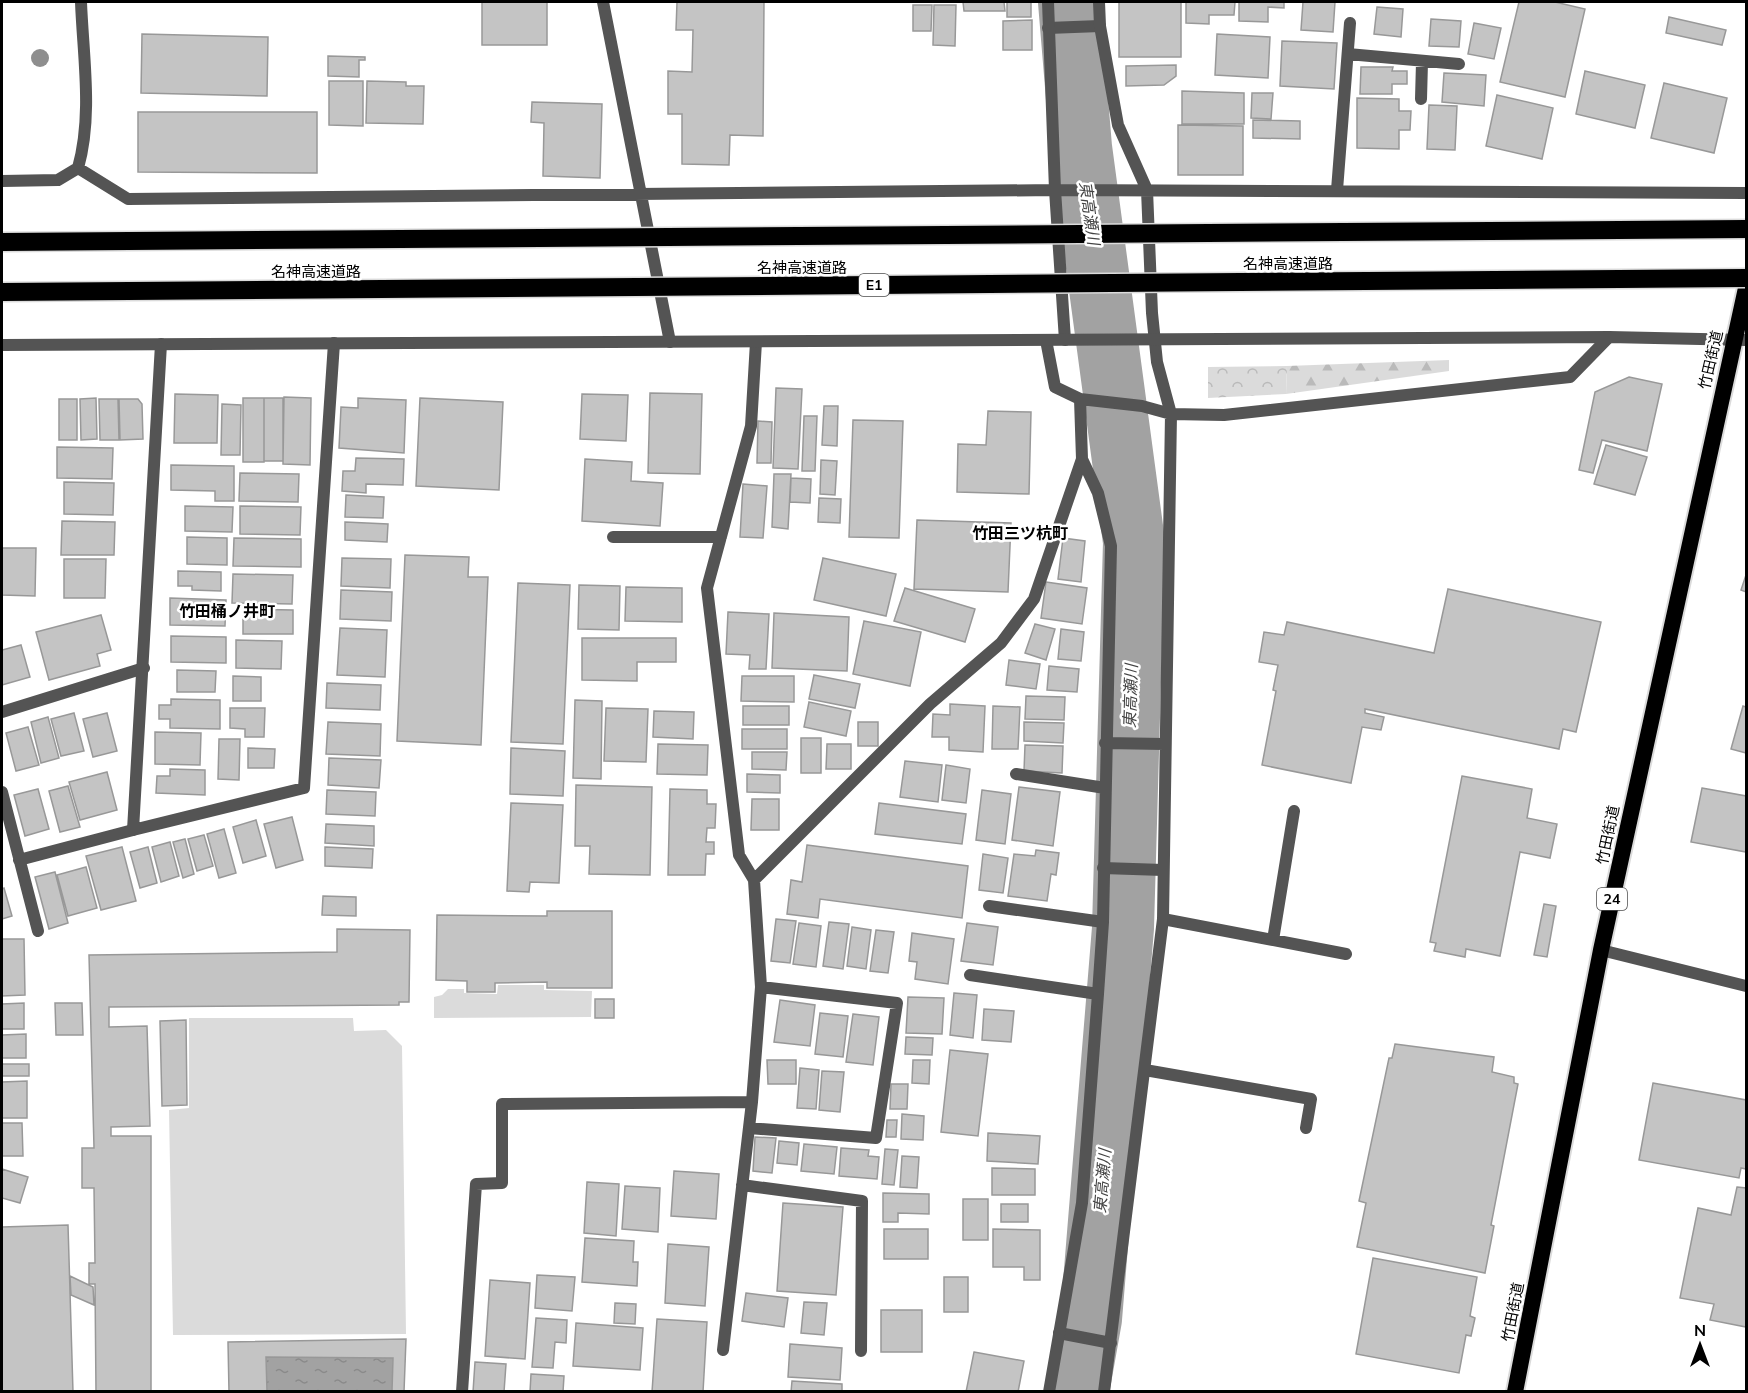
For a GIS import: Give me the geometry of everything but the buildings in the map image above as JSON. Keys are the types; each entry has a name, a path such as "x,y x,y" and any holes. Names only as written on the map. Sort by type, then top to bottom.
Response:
{"highway":[{"path":"2,242 1746,229"},
{"name":"名神高速道路","path":"2,292 1746,278"},
{"name":"竹田街道","path":"1515,1392 1601,950 1740,340 1746,288"}],"street":[{"path":"2,181 58,180 78,168 85,143 86,112 81,2"},
{"path":"603,2 670,342"},
{"path":"1048,2 1054,28 1055,190 1065,340"},
{"path":"1099,2 1100,26 1118,125 1147,190 1157,362 1171,414 1163,919 1104,1392"},
{"path":"1337,190 1350,23"},
{"path":"1054,28 1100,26"},
{"path":"1348,54 1459,64"},
{"path":"1421,99 1422,62"},
{"path":"78,168 128,199 1055,190 1746,193"},
{"path":"1046,340 1055,387 1084,399 1142,406 1171,414 1224,415 1570,377 1608,337"},
{"path":"2,345 1608,337 1740,340"},
{"path":"723,1350 752,1102 761,987 754,880 739,855 707,588 751,426 756,342"},
{"path":"19,860 304,788 334,343"},
{"path":"133,830 161,344"},
{"path":"754,880 930,704 1001,643 1034,599 1082,459 1084,399"},
{"path":"1049,1392 1082,1203 1103,922 1111,546 1098,493 1082,459"},
{"path":"613,537 721,537"},
{"path":"2,712 144,668"},
{"path":"1106,742 1164,744"},
{"path":"1016,774 1106,788"},
{"path":"2,792 38,931"},
{"path":"1273,940 1294,811"},
{"path":"1103,868 1163,870"},
{"path":"989,906 1103,922"},
{"path":"1163,919 1346,954"},
{"path":"1601,950 1746,986"},
{"path":"970,975 1098,994"},
{"path":"749,1128 876,1138 897,1003 761,987"},
{"path":"1145,1070 1311,1099 1306,1128"},
{"path":"462,1392 476,1184 502,1183 502,1104 752,1102"},
{"path":"742,1185 862,1201 861,1351"},
{"path":"1059,1333 1111,1343"}],"green space":[{"path":"1449,360 1449,371 1286,394 1287,366"},
{"path":"1287,366 1286,394 1208,398 1208,367"},
{"path":"498,985 544,985 544,990 592,991 591,1017 434,1018 434,997 442,995 448,989 464,989 464,993 497,994"},
{"path":"189,1018 353,1018 354,1031 386,1030 402,1046 406,1334 173,1335 169,1110 189,1108"}],"water":[{"path":"266,1357 393,1358 392,1391 267,1391"}],"waterway":[{"name":"東高瀬川","path":"1069,2 1081,147 1134,542 1123,928 1091,1319 1078,1392"}],"district":[{"name":"竹田三ツ杭町","path":"1020,533"},
{"name":"竹田桶ノ井町","path":"227,611"}]}
